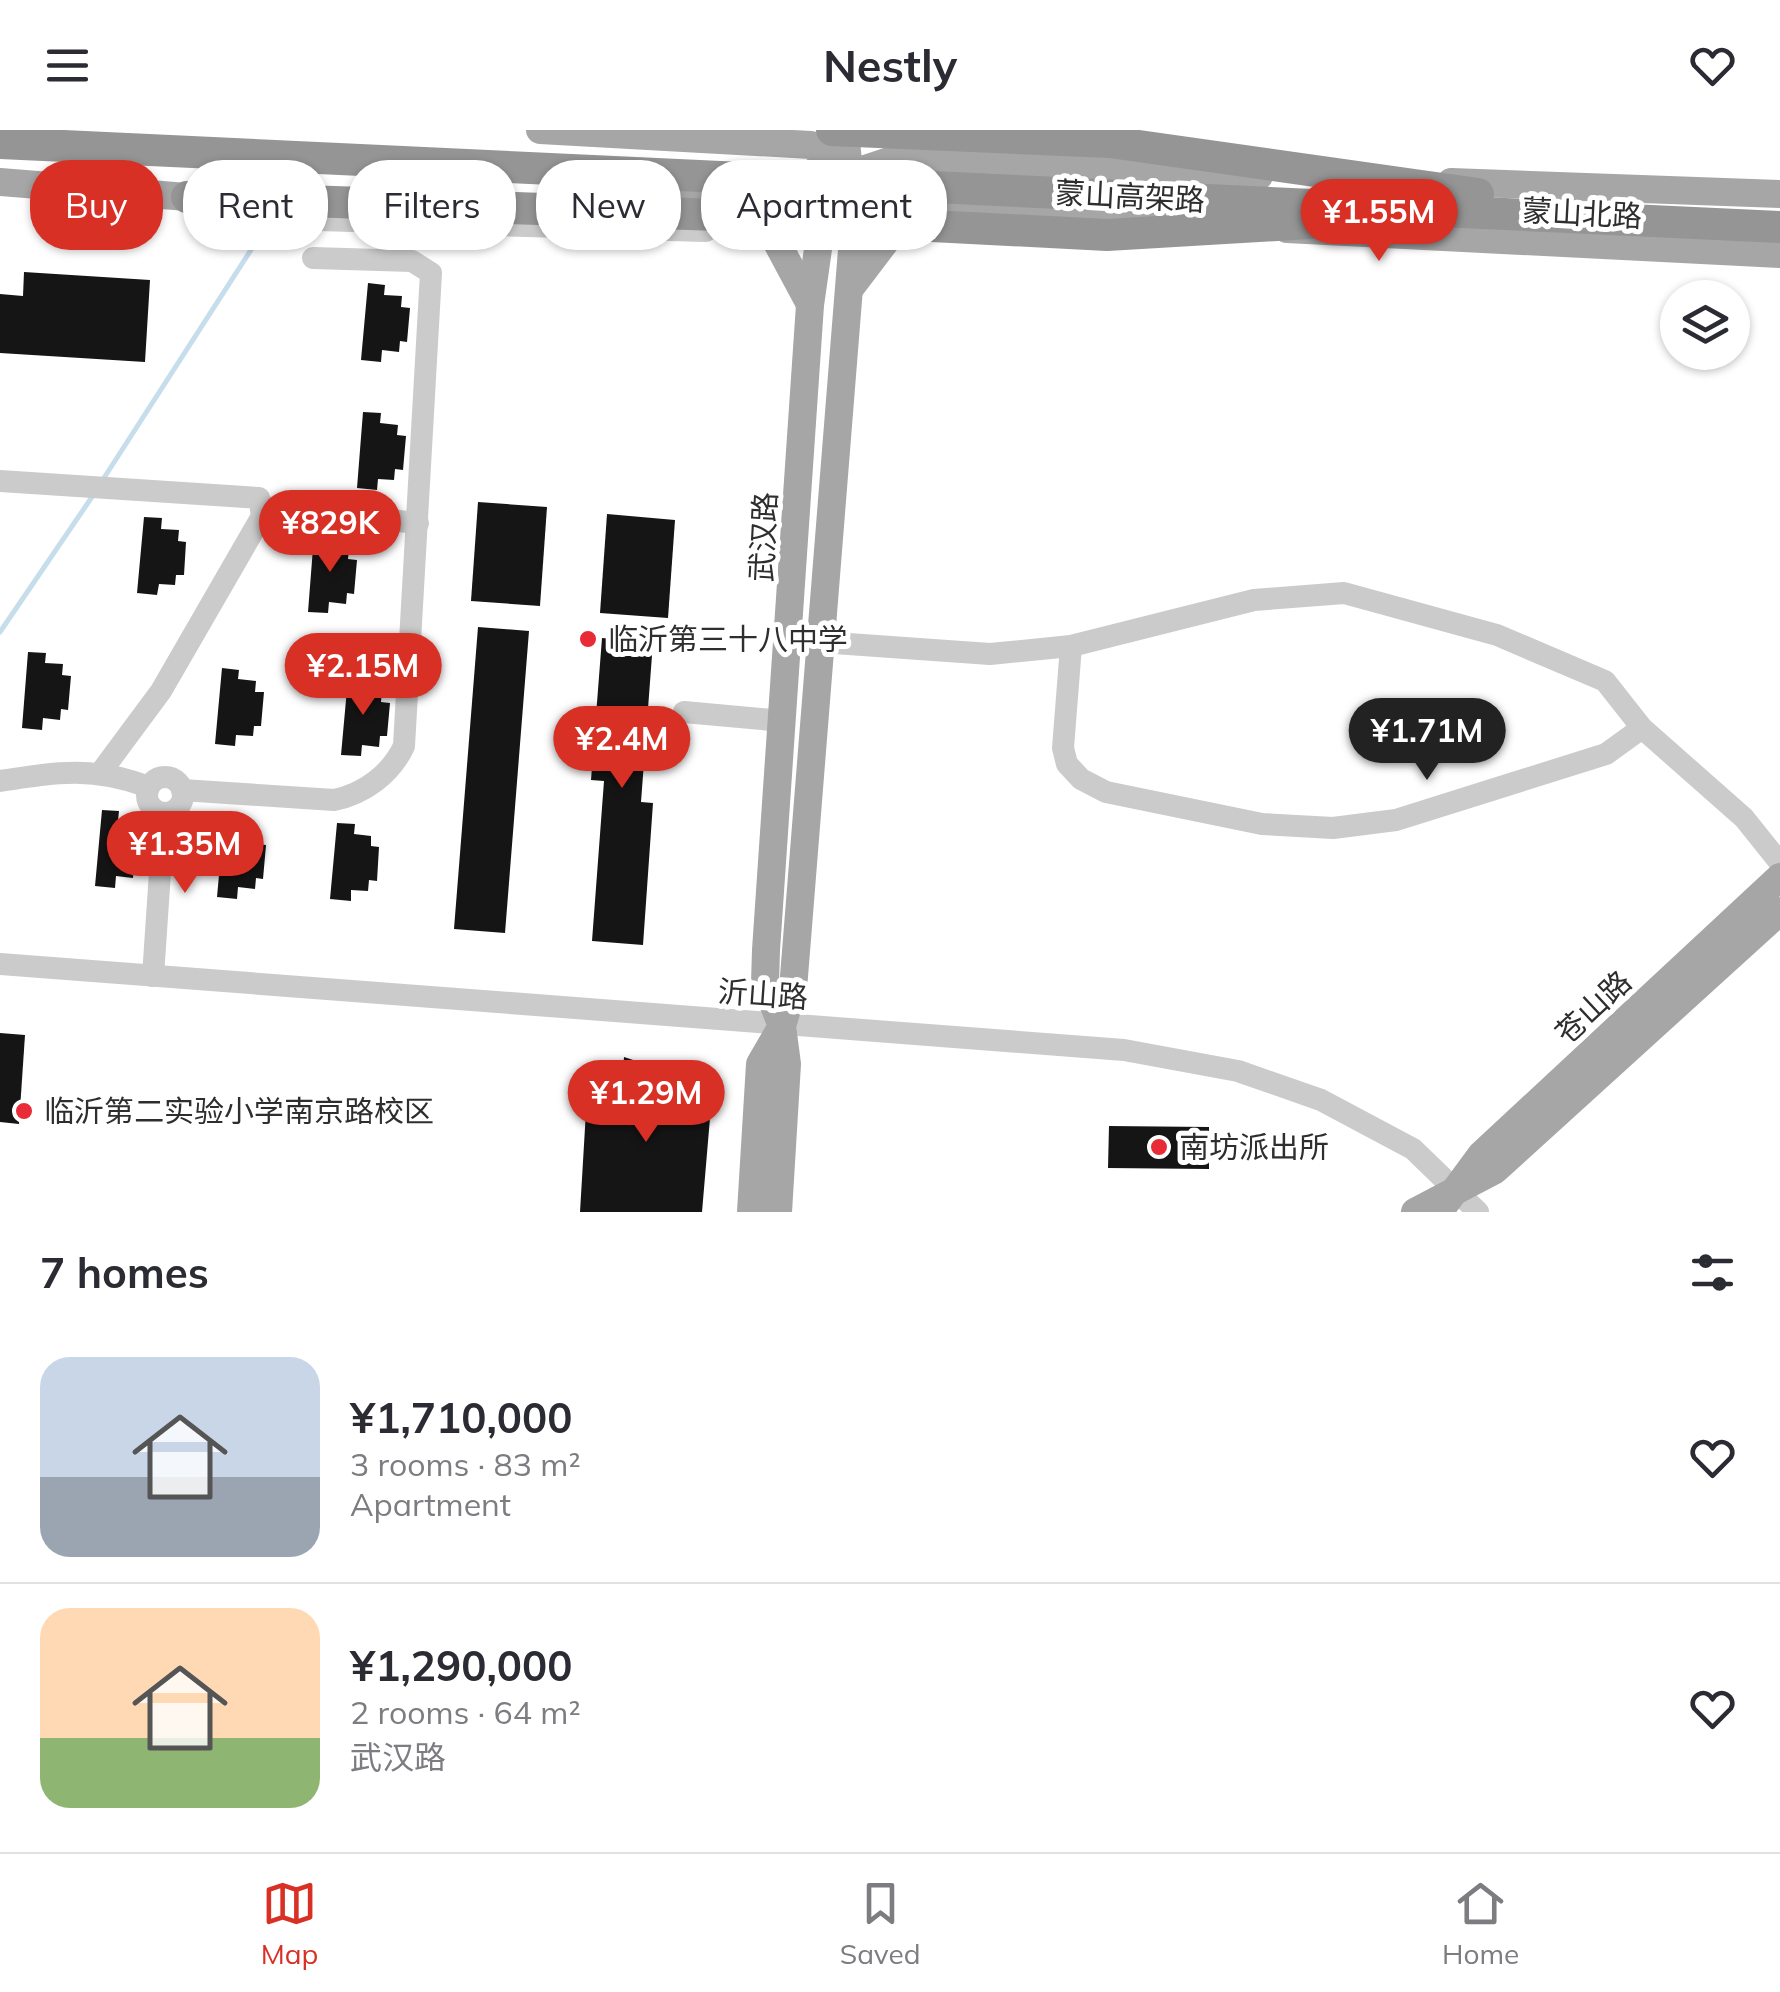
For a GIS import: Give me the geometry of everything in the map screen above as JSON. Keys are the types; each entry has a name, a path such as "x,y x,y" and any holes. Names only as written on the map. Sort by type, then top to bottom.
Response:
{"highway":[{"name":"蒙山高架路","path":"120,130 1491,204 1780,227"},
{"path":"832,130 1110,142 1491,204"},
{"name":"蒙山高架路","path":"0,143 1491,204 1780,209"},
{"path":"328,203 718,215 1106,235 1491,204"}],"main road":[{"name":"蒙山北路","path":"540,130 738,134 811,145 829,160"},
{"name":"武汉路","path":"846,130 847,160"},
{"name":"武汉路","path":"853,160 864,130"},
{"path":"921,130 936,145 996,166"},
{"name":"蒙山北路","path":"947,164 1780,194"},
{"name":"蒙山北路","path":"0,182 183,197"},
{"name":"蒙山北路","path":"328,189 701,198"},
{"path":"690,198 701,203"},
{"name":"蒙山北路","path":"947,201 1104,217 1442,240 1780,254"},
{"path":"848,292 860,270 888,237 920,218 946,209 984,205"},
{"path":"782,250 810,305"},
{"name":"武汉路","path":"778,1212 787,1064 782,1026 764,984 810,305 818,250"},
{"name":"武汉路","path":"751,1212 760,1064 782,1026 794,989 852,250"},
{"name":"苍山路","path":"1447,1200 1480,1155 1780,877"},
{"name":"苍山路","path":"1415,1212 1447,1200 1495,1170 1780,911"}],"street":[{"path":"328,220 701,230"},
{"path":"182,790 334,800 350,797 386,774 404,746 431,273 412,261 313,258"},
{"path":"0,481 259,498 263,506 262,516 161,692 101,772"},
{"path":"263,506 418,523"},
{"path":"820,642 990,654 1071,646 1254,600 1344,593 1497,635 1605,681 1642,728 1744,818 1780,862"},
{"path":"1071,646 1063,748 1067,764 1081,780 1106,792 1262,824 1333,828 1396,820 1606,754 1642,728"},
{"path":"684,712 784,721"},
{"path":"0,781 76,770 101,772 149,787"},
{"path":"149,787 164,777 175,780 182,790 179,806 164,813"},
{"path":"149,787 150,804 164,813"},
{"path":"153,976 164,813"},
{"name":"沂山路","path":"0,964 1124,1050 1238,1071 1321,1100 1412,1149 1447,1200 1478,1212"}],"building":[{"path":"24,272 150,280 145,362 0,353 0,294 23,296"},
{"path":"368,283 385,285 384,295 402,296 401,307 410,308 407,342 400,341 399,352 382,350 381,362 361,360"},
{"path":"363,412 381,413 380,423 398,425 397,435 406,436 403,470 395,469 394,480 378,479 377,490 357,488"},
{"path":"478,502 547,507 540,606 471,601"},
{"path":"607,514 675,520 668,618 600,613"},
{"path":"144,517 162,518 161,529 179,530 178,541 186,542 184,575 176,575 175,585 159,584 157,595 137,593"},
{"path":"314,535 332,537 331,547 349,548 348,559 357,560 354,594 347,593 346,604 329,602 328,613 308,612"},
{"path":"478,627 529,631 505,933 454,929"},
{"path":"602,638 653,642 641,802 653,803 643,945 592,941 604,781 591,780"},
{"path":"28,652 46,653 45,663 63,664 62,675 71,676 68,710 61,709 60,720 43,718 42,730 22,728"},
{"path":"222,668 239,670 238,679 256,681 255,692 264,692 261,726 254,726 253,736 236,735 235,746 215,744"},
{"path":"348,678 365,680 364,690 382,691 381,702 390,703 387,736 380,736 379,747 362,745 361,756 341,755"},
{"path":"102,810 119,811 118,821 136,823 135,833 144,834 141,868 134,867 133,878 116,876 115,888 95,886"},
{"path":"224,820 241,822 240,832 258,834 257,844 266,845 263,879 256,878 255,889 238,887 237,899 217,897"},
{"path":"337,823 355,824 354,834 371,836 371,846 379,847 377,881 369,880 368,891 351,890 351,901 330,899"},
{"path":"0,1033 25,1035 19,1124 0,1122"},
{"path":"624,1057 685,1077 702,1099 710,1118 702,1212 580,1212 587,1094 621,1097"},
{"name":"南坊派出所","path":"1109,1126 1209,1127 1209,1169 1108,1168"}],"waterway":[{"path":"102,481 251,250"},
{"path":"0,632 94,494"}],"place":[{"name":"临沂第三十八中学","path":"588,639"},
{"name":"临沂第二实验小学南京路校区","path":"24,1111"},
{"name":"南坊派出所","path":"1159,1147"}]}
